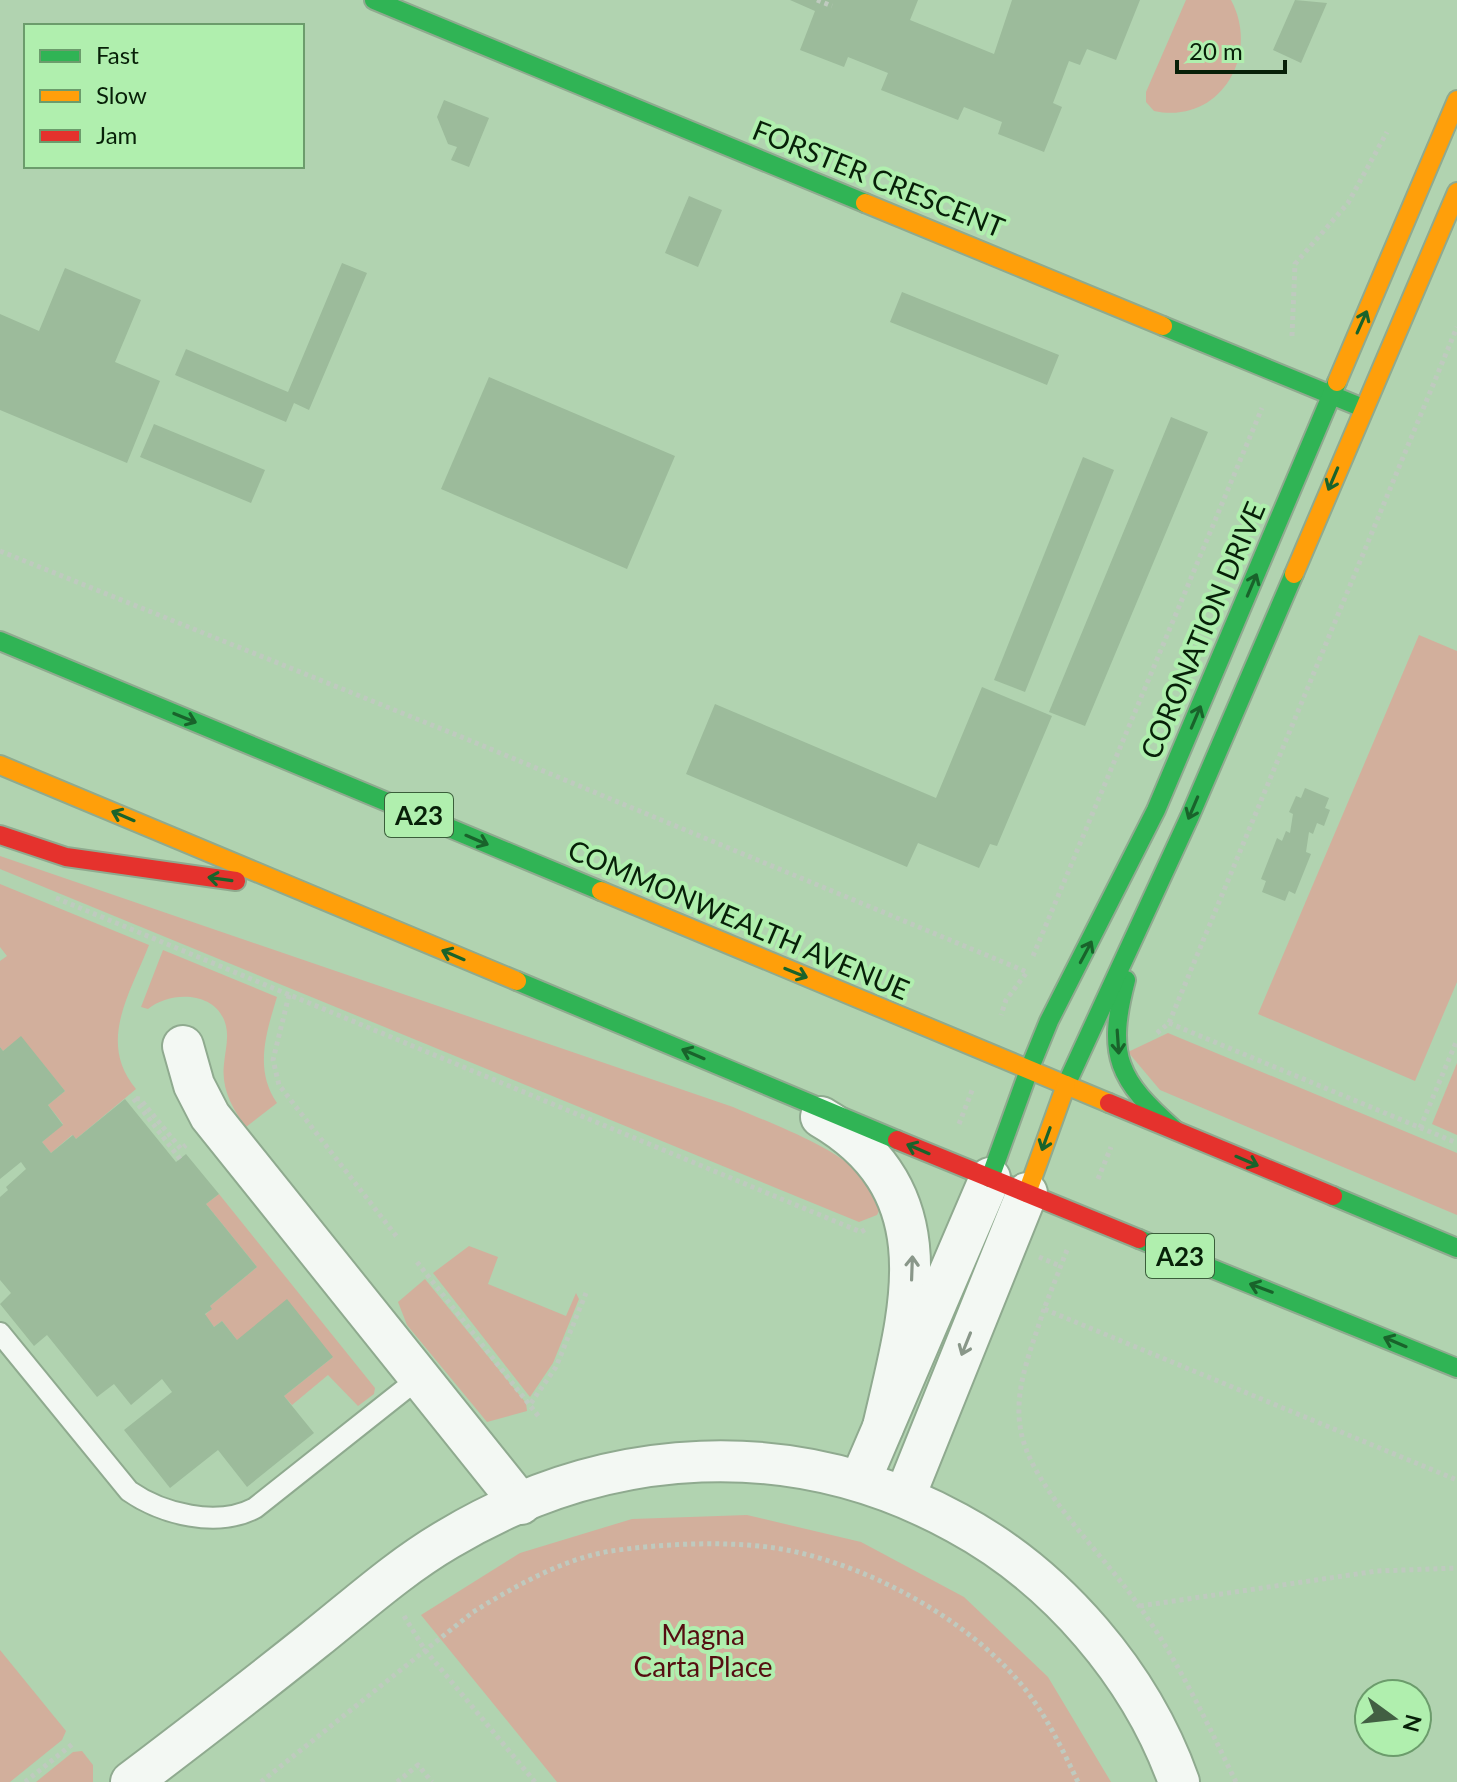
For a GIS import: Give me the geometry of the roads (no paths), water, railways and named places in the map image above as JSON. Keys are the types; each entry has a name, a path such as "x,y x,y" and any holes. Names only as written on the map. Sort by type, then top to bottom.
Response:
{"main road":[{"name":"FORSTER CRESCENT","path":"374,0 1363,408"},
{"name":"CORONATION DRIVE","path":"990,1178 1049,1021 1156,810 1457,100"},
{"path":"1027,1193 1090,1025 1148,913 1457,192"},
{"name":"COMMONWEALTH AVENUE","path":"0,641 1457,1248"},
{"path":"0,659 113,689"},
{"path":"0,755 64,791"},
{"name":"A23","path":"0,765 943,1159 1457,1368"},
{"path":"0,835 66,857 298,890"},
{"path":"1148,913 1121,996 1118,1049 1123,1074 1137,1096 1175,1130"}],"street":[{"path":"183,1046 194,1085 210,1116 521,1504"},
{"path":"765,1084 847,1132 879,1170 910,1233 913,1265 906,1329 883,1427"},
{"path":"860,1481 990,1178"},
{"path":"905,1496 1027,1193"},
{"path":"131,1782 412,1563 466,1529 521,1504 612,1473 708,1459 772,1463 860,1481 905,1496 987,1541 1026,1569 1064,1604 1125,1678 1153,1725 1179,1782"}],"lane":[{"path":"0,1333 129,1491 154,1505 196,1515 230,1516 255,1508 419,1378"}],"park label":[{"name":"Magna Carta Place","path":"703,1650"}]}
